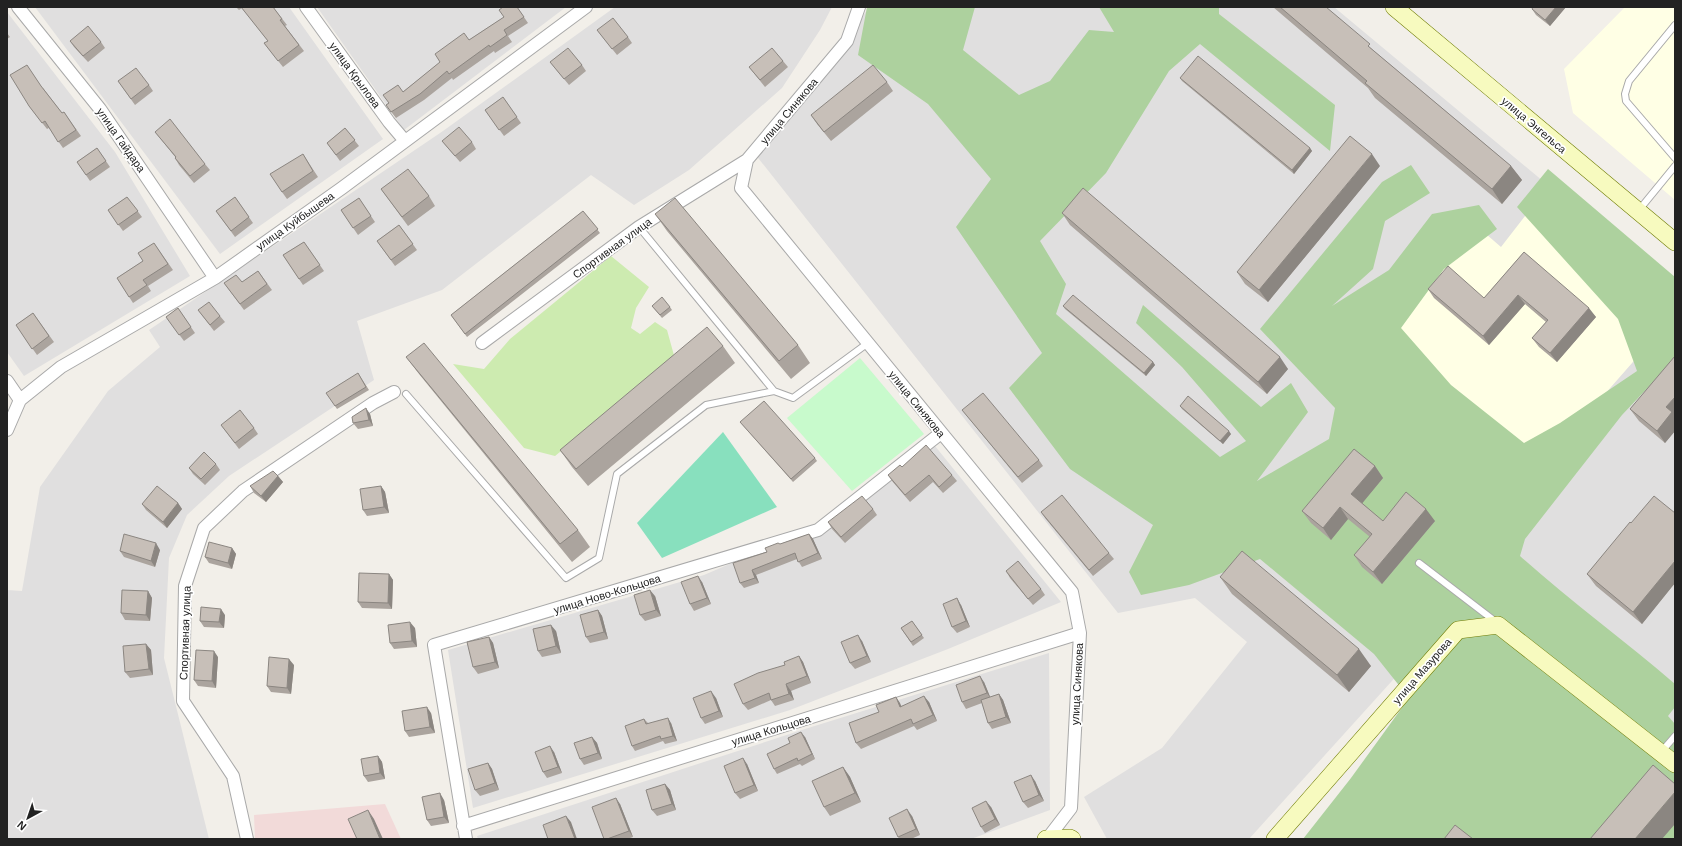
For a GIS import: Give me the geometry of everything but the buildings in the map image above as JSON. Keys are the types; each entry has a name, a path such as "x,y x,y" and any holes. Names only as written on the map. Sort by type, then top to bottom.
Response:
{"street":[{"name":"улица Гайдара","path":"18,7 100,109 215,278"},
{"name":"улица Крылова","path":"306,7 389,122 405,141"},
{"name":"улица Куйбышева","path":"7,430 20,400 61,366 215,278 342,188 586,7"},
{"name":"улица Синякова","path":"859,7 847,41 747,160 741,188 1072,592 1080,633 1071,808 1047,839"},
{"name":"улица Энгельса","path":"1394,7 1675,242"},
{"name":"Спортивная улица","path":"482,343 640,227 747,160"},
{"path":"7,381 20,400"},
{"name":"Спортивная улица","path":"247,839 233,776 183,701 185,586 204,528 242,490 372,403 394,392"},
{"name":"улица Ново-Кольцова","path":"466,839 434,645 818,530 941,433"},
{"path":"1498,625 1675,764"},
{"name":"улица Мазурова","path":"1275,839 1458,630 1498,625"},
{"name":"улица Кольцова","path":"463,826 1080,633"},
{"path":"1047,839 1072,839"}],"lane":[{"path":"1675,25 1630,81 1625,94 1626,102 1675,158"},
{"path":"1638,212 1675,166"},
{"path":"640,227 774,391 793,398 868,343"},
{"path":"406,394 566,578 600,558 617,474 706,405 774,391"},
{"path":"1419,563 1498,625"},
{"path":"1661,753 1675,736"}],"shaded area":[{"path":"35,7 289,7 383,139 220,254"},
{"path":"317,7 566,7 404,130"},
{"path":"615,7 832,7 820,30 782,88 689,170 634,205 591,175 442,290 357,321 374,380 229,476 187,515 169,558 164,658 209,839 7,839 7,590 22,591 40,487 108,391 160,347 149,330 443,131"},
{"path":"869,7 1334,7 1675,291 1675,749 1448,619 1249,839 1107,839 1084,797 1162,748 1247,642 1195,598 1118,613 755,154 850,35"},
{"path":"1625,7 1675,7 1675,200 1573,113 1564,69"},
{"path":"7,12 115,152 190,276 24,376 7,352"},
{"path":"1539,198 1675,314 1533,476 1365,327 1464,215 1501,247"},
{"path":"931,441 1061,602 948,649 790,710 473,808 448,650 704,575 814,528"},
{"path":"1049,653 1050,810 971,839 478,839 477,836 805,729"},
{"path":"385,804 401,839 255,839 254,815"}],"green space":[{"path":"867,7 975,7 963,50 1019,95 1050,81 1089,30 1114,32 1099,7 1219,7 1219,14 1335,105 1330,151 1200,44 1169,71 1106,173 1040,241 1066,284 1056,314 1220,457 1246,441 1182,367 1136,323 1143,305 1261,407 1291,383 1308,412 1257,481 1329,439 1335,408 1260,329 1382,182 1411,165 1430,193 1385,221 1373,269 1332,306 1389,270 1432,214 1479,205 1497,229 1444,269 1401,328 1451,385 1524,443 1560,423 1637,371 1618,319 1517,207 1548,169 1675,277 1675,359 1622,415 1525,539 1520,556 1558,589 1675,684 1675,707 1668,716 1675,724 1675,839 1303,839 1351,778 1409,698 1374,654 1260,559 1189,585 1141,595 1129,572 1153,525 1070,469 1009,388 1042,353 956,227 991,179 928,104 858,55"},
{"path":"611,256 649,287 636,308 631,328 640,334 655,322 667,330 675,359 555,456 524,448 453,364 484,369 510,339"},
{"path":"860,358 924,434 852,491 787,418"},
{"path":"723,432 777,507 662,558 637,523"}]}
